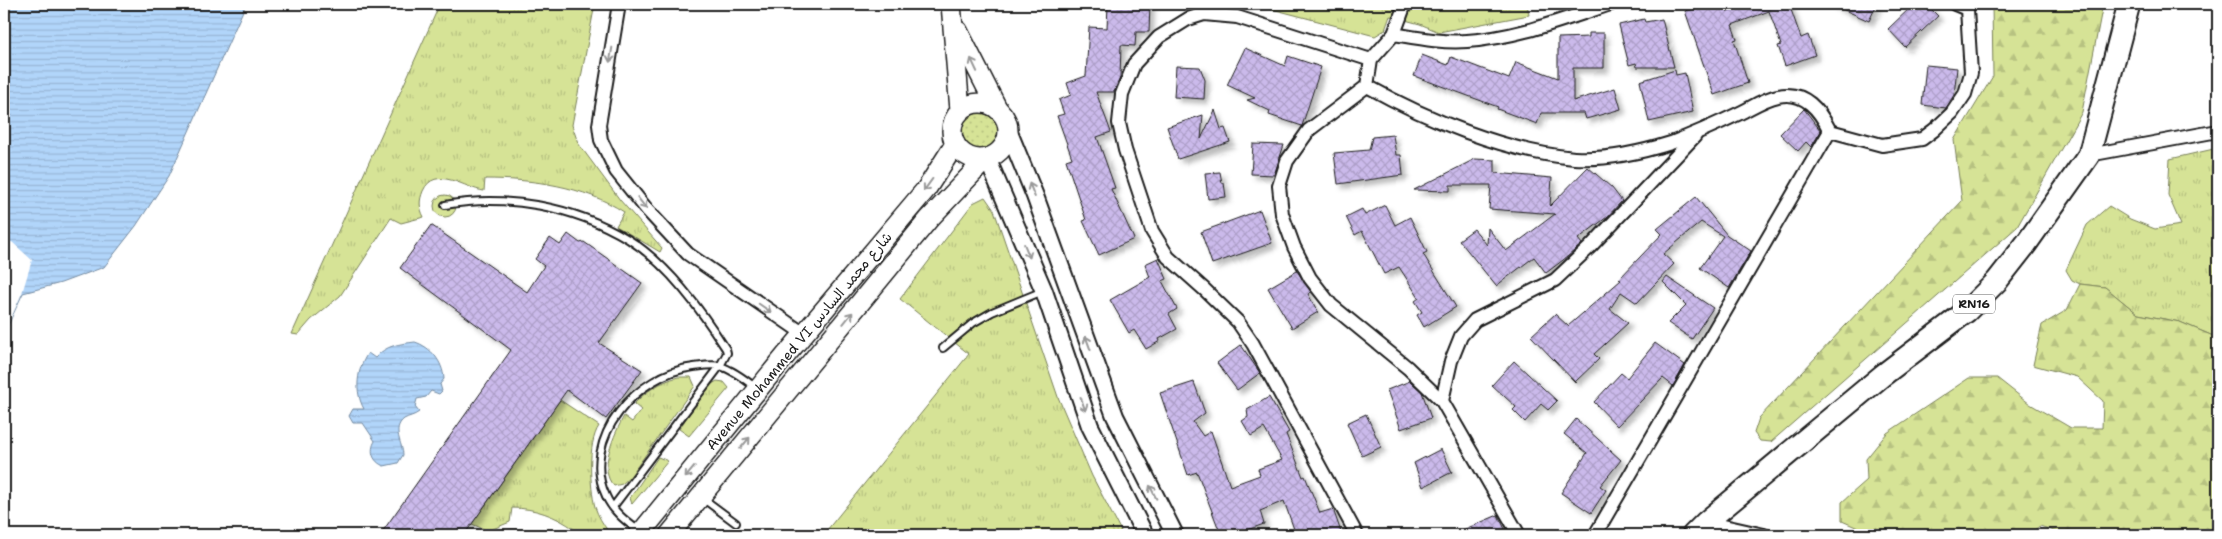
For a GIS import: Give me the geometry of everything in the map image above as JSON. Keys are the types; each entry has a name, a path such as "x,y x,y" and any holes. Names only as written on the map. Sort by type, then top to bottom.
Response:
{"main road":[{"name":"RN16","path":"1700,529 1883,375 1967,311 1997,281 2026,244 2089,155 2129,4"},
{"path":"952,12 997,108 1006,122 1008,130 1007,139 1002,148 987,158 969,157 955,144 952,126 960,110 952,12"},
{"path":"960,110 968,105 978,103 988,104 997,108"},
{"name":"Avenue Mohammed VI شارع محمد السادس","path":"640,534 927,188 955,144"},
{"name":"Avenue Mohammed VI شارع محمد السادس","path":"670,535 700,496 929,219 987,158"}],"street":[{"path":"1405,4 1394,34 1371,60 1367,86 1308,130 1287,160 1279,186 1282,214 1294,247 1310,278 1331,305 1408,368 1442,402 1484,471 1519,535"},
{"path":"1394,34 1434,40 1467,41 1531,30 1611,4"},
{"path":"1367,86 1404,106 1478,135 1525,150 1575,158 1645,151 1698,133 1779,96 1795,96 1810,102 1818,110 1830,131 1882,144 1922,139 1952,113 1965,94 1972,73 1970,7 1955,4"},
{"path":"619,5 599,124 601,140 607,155 616,171 648,211 688,254 804,334"},
{"path":"1357,535 1253,344 1238,322 1168,257 1152,231 1125,150 1119,123 1122,94 1134,64 1159,37 1188,19 1204,14 1237,17 1371,60"},
{"path":"1008,130 1035,196 1115,416 1175,535"},
{"path":"1596,535 1830,131"},
{"path":"2089,155 2218,131"},
{"path":"1442,402 1454,352 1461,336 1475,320 1555,280 1590,247 1698,133"},
{"path":"987,158 1044,291 1090,426 1145,535"},
{"path":"1700,529 1764,535"}],"lane":[{"path":"445,205 485,200 536,205 570,213 629,240 664,269 690,298 709,322 726,349 727,353 720,366 613,507"},
{"path":"942,348 979,319 1044,291"},
{"path":"640,534 613,507 602,485 601,460 605,439 616,416 633,394 659,377 689,368 720,366 733,372 759,390"},
{"path":"700,496 736,524"},
{"path":"510,534 526,535"}],"green space":[{"path":"595,4 572,125 578,143 620,200 662,248 660,252 616,226 624,212 608,203 575,190 521,180 485,179 484,191 451,180 435,179 428,183 420,201 424,217 401,223 391,218 340,296 311,320 298,335 292,334 439,6"},
{"path":"1253,4 1527,4 1529,15 1439,32 1420,24 1390,16 1385,30 1375,36"},
{"path":"1992,4 2103,4 2082,112 2017,227 1771,442 1760,441 1754,433 1759,418 1962,201 1954,140 1993,76"},
{"path":"980,113 993,119 999,132 993,145 980,151 967,145 961,132 967,119"},
{"path":"2218,148 2218,338 2180,322 2138,314 2105,287 2080,284 2072,280 2066,270 2087,225 2109,206 2130,219 2155,229 2181,225 2168,195 2170,159"},
{"path":"445,195 453,198 456,206 453,214 445,217 437,214 434,206 437,198"},
{"path":"985,197 994,210 1058,397 1092,476 1123,535 823,535 969,354 900,299 973,203"},
{"path":"2080,284 2105,287 2138,314 2180,322 2218,338 2218,535 2065,535 2040,526 2027,535 1874,535 1842,521 1842,502 1867,480 1866,459 1887,433 1969,378 1997,378 2030,404 2071,428 2102,428 2103,401 2077,377 2033,365 2042,325 2067,310"},
{"path":"678,377 691,377 695,386 629,478 622,484 614,486 609,479 607,461 612,441 624,416 632,422 641,410 634,404 639,399 659,384"},
{"path":"717,381 724,382 729,388 689,436 679,429 707,387"},
{"path":"560,400 599,426 595,434 591,454 592,488 596,510 608,531 605,535 570,535 574,529 560,520 537,511 521,508 512,508 510,522 488,531 472,524"},
{"path":"658,457 668,461 632,504 630,498"}],"water":[{"path":"4,4 246,4 169,176 136,226 104,267 61,283 23,293 4,334"},
{"path":"415,342 431,351 439,361 444,379 440,384 442,391 439,394 431,391 426,397 417,399 415,407 419,412 404,419 398,427 403,455 398,463 384,466 377,462 373,456 372,449 375,441 363,423 353,423 349,416 353,409 364,409 358,388 359,373 368,353 375,358 388,348"}],"pier":[{"path":"12,242 32,260 22,293 4,334 4,244"}],"building":[{"path":"1108,4 1150,4 1149,32 1136,32 1135,46 1121,45 1120,78 1114,92 1096,92 1111,132 1097,137 1115,188 1111,189 1134,239 1099,255 1083,221 1086,220 1066,160 1072,158 1057,116 1064,114 1059,100 1071,95 1067,83 1086,76 1089,27 1107,28"},
{"path":"1708,4 1725,4 1728,12 1751,4 1789,4 1801,38 1808,35 1815,55 1785,66 1778,46 1781,45 1769,11 1732,25 1737,39 1734,40 1748,83 1714,95 1685,11"},
{"path":"1831,4 1877,4 1869,21"},
{"path":"1914,4 1926,4 1938,16 1905,47 1888,29"},
{"path":"1644,19 1645,22 1662,19 1674,67 1637,67 1636,63 1629,65 1619,25"},
{"path":"1589,33 1604,33 1604,68 1573,68 1573,101 1615,88 1621,109 1586,119 1584,113 1541,113 1537,124 1497,109 1498,107 1414,76 1422,55 1448,65 1451,57 1509,79 1516,62 1558,78 1558,38 1589,37"},
{"path":"1245,48 1285,66 1288,56 1321,67 1302,126 1269,115 1270,111 1247,100 1255,98 1227,85"},
{"path":"1926,65 1957,68 1954,95 1946,108 1922,105"},
{"path":"1176,66 1200,67 1205,80 1204,99 1174,97"},
{"path":"1675,70 1676,75 1685,73 1693,112 1649,122 1640,81"},
{"path":"1804,109 1821,131 1811,147 1806,142 1798,151 1780,134"},
{"path":"1215,110 1221,129 1225,128 1230,142 1178,159 1167,127 1203,115 1201,139"},
{"path":"1393,135 1396,155 1401,155 1403,175 1338,184 1334,153 1369,150 1372,137"},
{"path":"1253,144 1284,145 1274,175 1251,174"},
{"path":"1475,159 1495,160 1495,173 1552,178 1550,206 1588,167 1612,188 1622,201 1607,217 1578,239 1582,244 1546,273 1534,257 1496,286 1459,240 1474,229 1487,245 1488,228 1506,251 1555,214 1489,209 1491,185 1450,185 1450,191 1414,190"},
{"path":"1220,172 1226,197 1208,199 1205,173"},
{"path":"1696,197 1727,235 1751,251 1729,288 1700,268 1723,236 1701,222 1663,254 1674,264 1637,303 1621,292 1610,309 1628,323 1594,354 1599,359 1575,382 1531,336 1555,314 1568,326 1621,280 1619,279 1662,234 1657,229"},
{"path":"1385,205 1395,225 1410,217 1427,252 1423,254 1456,307 1424,327 1417,315 1422,312 1415,301 1419,298 1399,267 1384,274 1362,231 1355,235 1346,217 1362,209 1365,215"},
{"path":"1260,210 1272,243 1212,264 1201,232"},
{"path":"431,225 527,292 544,266 535,259 550,238 560,245 568,234 580,243 584,242 642,283 599,343 642,370 606,419 567,390 464,535 380,535 511,350 400,268"},
{"path":"1158,258 1167,279 1162,281 1177,309 1169,314 1177,329 1146,349 1134,330 1129,333 1110,300 1150,277 1145,264"},
{"path":"1297,271 1311,292 1308,294 1318,312 1292,328 1268,288"},
{"path":"1667,277 1713,308 1692,339 1668,323 1686,305 1663,282"},
{"path":"1655,343 1685,365 1673,386 1663,378 1617,426 1594,402 1621,373 1627,378"},
{"path":"1241,345 1260,373 1237,390 1217,363"},
{"path":"1514,361 1557,401 1548,410 1541,404 1525,422 1513,410 1516,407 1492,385"},
{"path":"1410,381 1422,392 1431,418 1401,429 1387,390"},
{"path":"1194,382 1205,413 1193,422 1203,436 1211,431 1230,486 1260,475 1258,469 1282,460 1264,428 1251,436 1242,421 1248,417 1247,410 1269,397 1289,432 1286,434 1320,513 1333,509 1342,535 1296,535 1284,501 1260,511 1264,524 1233,535 1221,535 1197,472 1188,475 1160,393"},
{"path":"1366,414 1381,447 1362,456 1347,423"},
{"path":"1576,419 1621,460 1600,486 1606,490 1591,513 1561,493 1587,453 1564,434"},
{"path":"1441,449 1452,472 1423,487 1414,463"},
{"path":"1498,515 1508,535 1451,535"}]}
